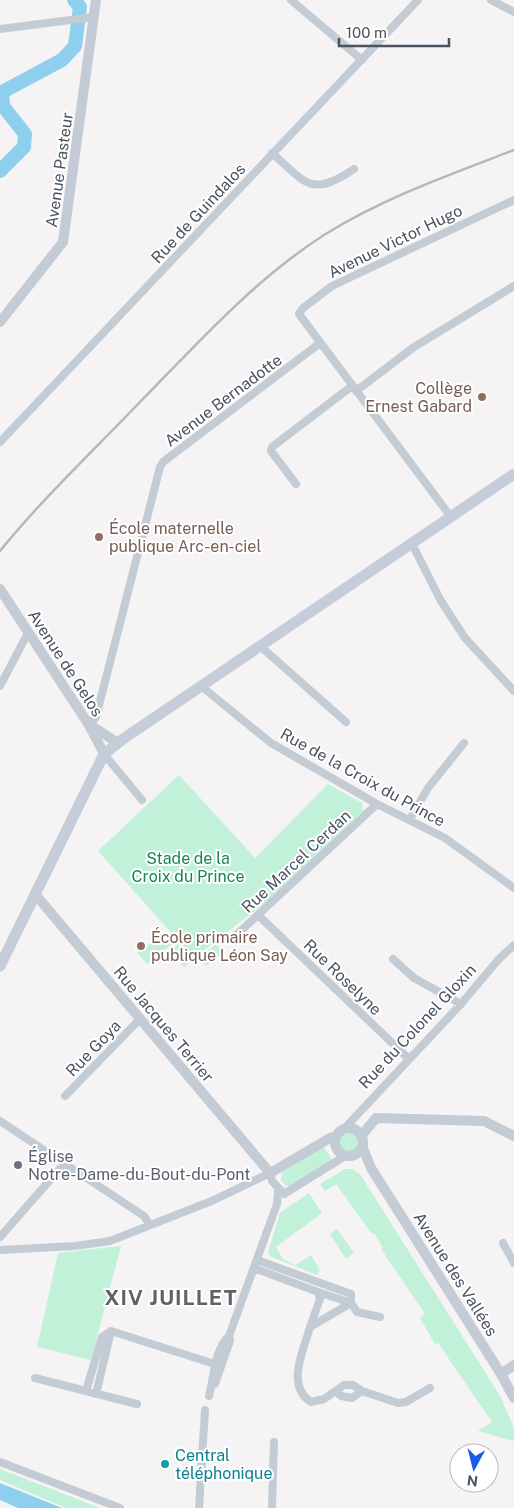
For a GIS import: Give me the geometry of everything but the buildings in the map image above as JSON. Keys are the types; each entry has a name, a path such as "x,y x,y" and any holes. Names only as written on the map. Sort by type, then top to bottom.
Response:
{"main road":[{"path":"0,966 104,754 514,474"}],"street":[{"name":"Avenue Pasteur","path":"0,322 64,242 89,17 96,0"},
{"path":"291,0 362,60"},
{"path":"491,0 514,12"},
{"name":"Rue de Guindalos","path":"0,442 417,1"},
{"path":"0,28 89,17"},
{"path":"272,153 304,182 316,186 326,185 354,169"},
{"name":"Avenue Victor Hugo","path":"320,343 299,314 303,308 332,286 514,200"},
{"path":"296,484 271,451 272,447 414,347 514,286"},
{"path":"320,343 451,517"},
{"name":"Avenue Bernadotte","path":"89,725 96,717 160,468 164,462 320,343"},
{"path":"412,544 441,601 464,638 514,691"},
{"name":"Avenue de Gelos","path":"0,589 89,725 104,754"},
{"path":"0,686 28,632"},
{"path":"260,646 346,722"},
{"name":"Rue de la Croix du Prince","path":"201,686 271,743 377,804 445,838 514,888"},
{"path":"89,725 118,743"},
{"path":"410,819 428,788 464,743"},
{"path":"104,754 142,800"},
{"name":"Rue Marcel Cerdan","path":"233,938 259,916 377,804"},
{"name":"Rue Jacques Terrier","path":"35,894 270,1173"},
{"name":"Rue Roselyne","path":"259,916 408,1058"},
{"name":"Rue du Colonel Gloxin","path":"0,1250 75,1246 110,1241 214,1200 270,1173 340,1133 408,1058 461,1004 514,944"},
{"path":"393,959 414,978 461,1004"},
{"name":"Rue Goya","path":"65,1096 140,1019"},
{"path":"209,1396 211,1388 215,1384 219,1365 230,1341 229,1336 281,1192 354,1153 362,1135 376,1118 484,1121 514,1136"},
{"path":"0,1121 144,1216 150,1225"},
{"path":"354,1153 337,1151 340,1133 354,1129 362,1135"},
{"name":"Avenue des Vallées","path":"354,1153 371,1168 501,1374 514,1398"},
{"path":"0,1237 64,1164"},
{"path":"270,1173 272,1182 281,1192"},
{"path":"503,1244 514,1263"},
{"path":"256,1264 318,1292 351,1304 357,1312 380,1318"},
{"path":"256,1264 351,1294 351,1304"},
{"path":"318,1292 320,1299 310,1327 297,1376 298,1388 305,1398 311,1402 324,1399 344,1385 350,1384 362,1391 398,1403 406,1402 430,1388"},
{"path":"310,1327 351,1304"},
{"path":"111,1331 219,1365"},
{"path":"86,1392 102,1337 111,1331"},
{"path":"96,1394 111,1331"},
{"path":"501,1374 514,1365"},
{"path":"35,1378 137,1404"},
{"path":"336,1391 346,1398 356,1396 362,1391"},
{"path":"199,1508 205,1410"},
{"path":"272,1508 274,1442"},
{"path":"0,1462 120,1508"}],"green space":[{"name":"Stade de la Croix du Prince","path":"179,775 255,858 328,784 362,803 363,811 280,891 194,958 98,851"},
{"path":"163,933 172,944 147,964 137,953"},
{"path":"178,944 192,960 184,967 170,951"},
{"path":"216,944 223,953 206,966 199,957"},
{"path":"349,1132 356,1135 359,1142 356,1149 349,1152 342,1149 339,1142 342,1135"},
{"path":"323,1146 333,1161 293,1187 285,1185 281,1180 282,1172"},
{"path":"345,1169 352,1169 360,1174 500,1396 514,1428 514,1441 478,1431 492,1422 438,1343 435,1344 420,1318 425,1314 381,1249 383,1248 374,1233 372,1234 336,1184 325,1191 320,1184"},
{"path":"309,1193 322,1213 276,1247 283,1259 295,1265 311,1255 320,1270 317,1275 270,1256 268,1252 280,1213"},
{"path":"337,1229 354,1253 346,1259 330,1234"},
{"path":"121,1246 91,1360 37,1347 58,1253"},
{"path":"0,1469 100,1508 66,1508 0,1480"}],"water":[{"path":"0,1483 62,1508 18,1508 0,1500"}],"waterway":[{"path":"0,171 24,147 25,134 3,106 2,92 62,60 75,46 80,7 74,0"}],"railway":[{"path":"0,551 51,493 183,357 250,292 298,253 346,222 393,198 514,150"}],"place":[{"name":"Collège Ernest Gabard","path":"482,397"},
{"name":"École maternelle publique Arc-en-ciel","path":"99,537"},
{"name":"École primaire publique Léon Say","path":"141,946"},
{"name":"Église Notre-Dame-du-Bout-du-Pont","path":"18,1165"},
{"name":"Central téléphonique","path":"165,1464"}],"district":[{"name":"XIV JUILLET","path":"171,1298"}]}
